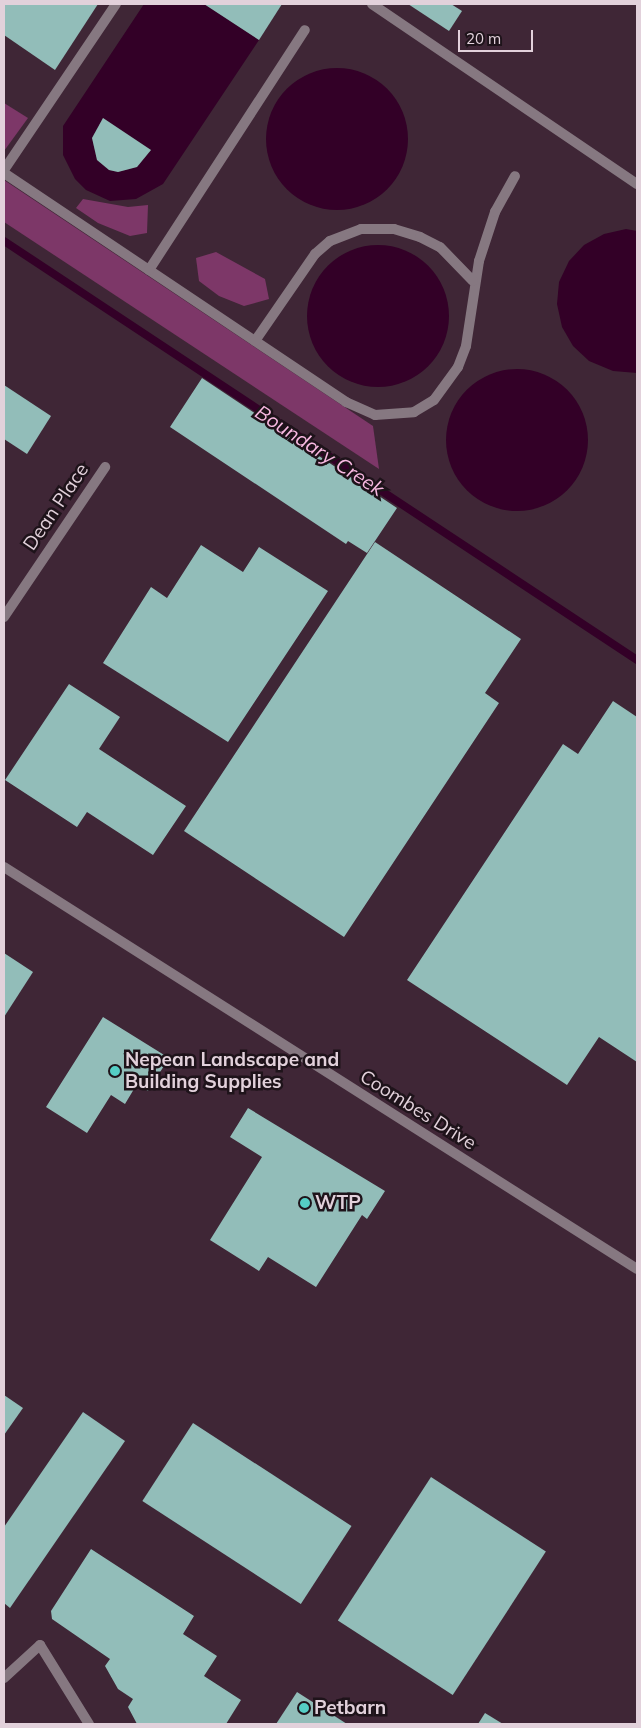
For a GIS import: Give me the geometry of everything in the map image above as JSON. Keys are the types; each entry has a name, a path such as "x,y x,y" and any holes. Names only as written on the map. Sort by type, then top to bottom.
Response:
{"street":[{"path":"116,4 4,171 346,402 368,412 375,415 414,412 434,400 458,367 466,346 473,281 494,212 515,176"},
{"path":"372,4 637,184"},
{"path":"149,270 305,30"},
{"path":"255,341 315,254 330,241 361,229 394,229 420,237 440,248 473,281"},
{"name":"Dean Place","path":"4,617 105,467"},
{"name":"Coombes Drive","path":"4,866 637,1269"},
{"path":"4,1678 40,1645 89,1724"}],"shaded area":[{"path":"144,4 204,4 259,40 163,184 136,199 110,201 86,190 75,179 63,155 63,126","holes":["103,118 151,150 137,167 118,172 109,170 97,160 92,138"]},
{"path":"337,68 351,69 364,73 377,80 387,89 396,99 403,112 407,125 407,153 403,166 396,179 387,189 377,198 364,205 351,209 337,210 323,209 310,205 297,198 287,189 278,179 271,166 267,153 266,139 267,125 271,112 278,99 287,89 297,80 310,73 323,69"},
{"path":"4,103 28,118 4,151"},
{"path":"4,180 373,426 379,469 4,222"},
{"path":"83,199 128,207 148,205 147,233 130,236 98,223 76,208"},
{"path":"626,229 637,231 637,373 613,371 589,361 573,346 562,327 557,304 559,282 569,261 584,245 604,234"},
{"path":"378,245 392,246 405,250 418,257 428,266 437,276 444,289 448,302 448,330 444,343 437,356 428,366 418,375 405,382 392,386 378,387 364,386 351,382 338,375 328,366 319,356 312,343 308,330 307,316 308,302 312,289 319,276 328,266 338,257 351,250 364,246"},
{"path":"216,252 265,279 269,299 244,306 219,296 199,281 196,258"},
{"path":"517,369 531,370 544,374 557,381 567,390 576,400 583,413 587,426 587,454 583,467 576,480 567,490 557,499 544,506 531,510 517,511 503,510 490,506 477,499 467,490 458,480 451,467 447,454 446,440 447,426 451,413 458,400 467,390 477,381 490,374 503,370"}],"building":[{"path":"4,4 98,4 55,70 4,35"},
{"path":"204,4 282,4 259,40"},
{"path":"408,4 451,4 462,11 449,31"},
{"path":"103,118 151,150 137,167 118,172 109,170 97,160 92,138"},
{"path":"202,378 397,508 367,553 348,541 346,544 170,427"},
{"path":"4,385 51,416 27,454 4,439"},
{"path":"375,542 521,639 485,693 499,703 344,937 184,831"},
{"path":"201,545 243,572 259,547 328,591 228,742 103,663 151,587 167,598"},
{"path":"69,684 120,717 99,749 186,806 153,855 87,812 77,827 5,780"},
{"path":"613,701 637,717 637,1062 599,1037 567,1085 407,980 563,744 578,754"},
{"path":"4,953 33,972 4,1017"},
{"name":"Nepean Landscape and Building Supplies","path":"103,1017 169,1058 148,1091 137,1084 125,1104 111,1095 87,1133 46,1107"},
{"name":"WTP","path":"248,1108 385,1191 367,1219 362,1215 316,1287 268,1257 259,1271 210,1240 262,1157 230,1137"},
{"path":"4,1395 23,1408 4,1435"},
{"path":"83,1412 125,1441 10,1608 4,1603 4,1527"},
{"path":"193,1423 352,1526 301,1604 142,1501"},
{"path":"431,1477 546,1552 453,1695 338,1620"},
{"path":"91,1549 194,1616 183,1634 217,1656 204,1676 241,1700 226,1724 137,1724 128,1707 133,1699 118,1689 105,1666 110,1659 52,1619 51,1611"},
{"name":"Petbarn","path":"297,1692 347,1724 276,1724"},
{"path":"485,1713 503,1724 478,1724"}],"waterway":[{"name":"Boundary Creek","path":"4,241 637,660"}],"place":[{"name":"Nepean Landscape and Building Supplies","path":"115,1071"},
{"name":"WTP","path":"305,1203"},
{"name":"Petbarn","path":"304,1708"}]}
